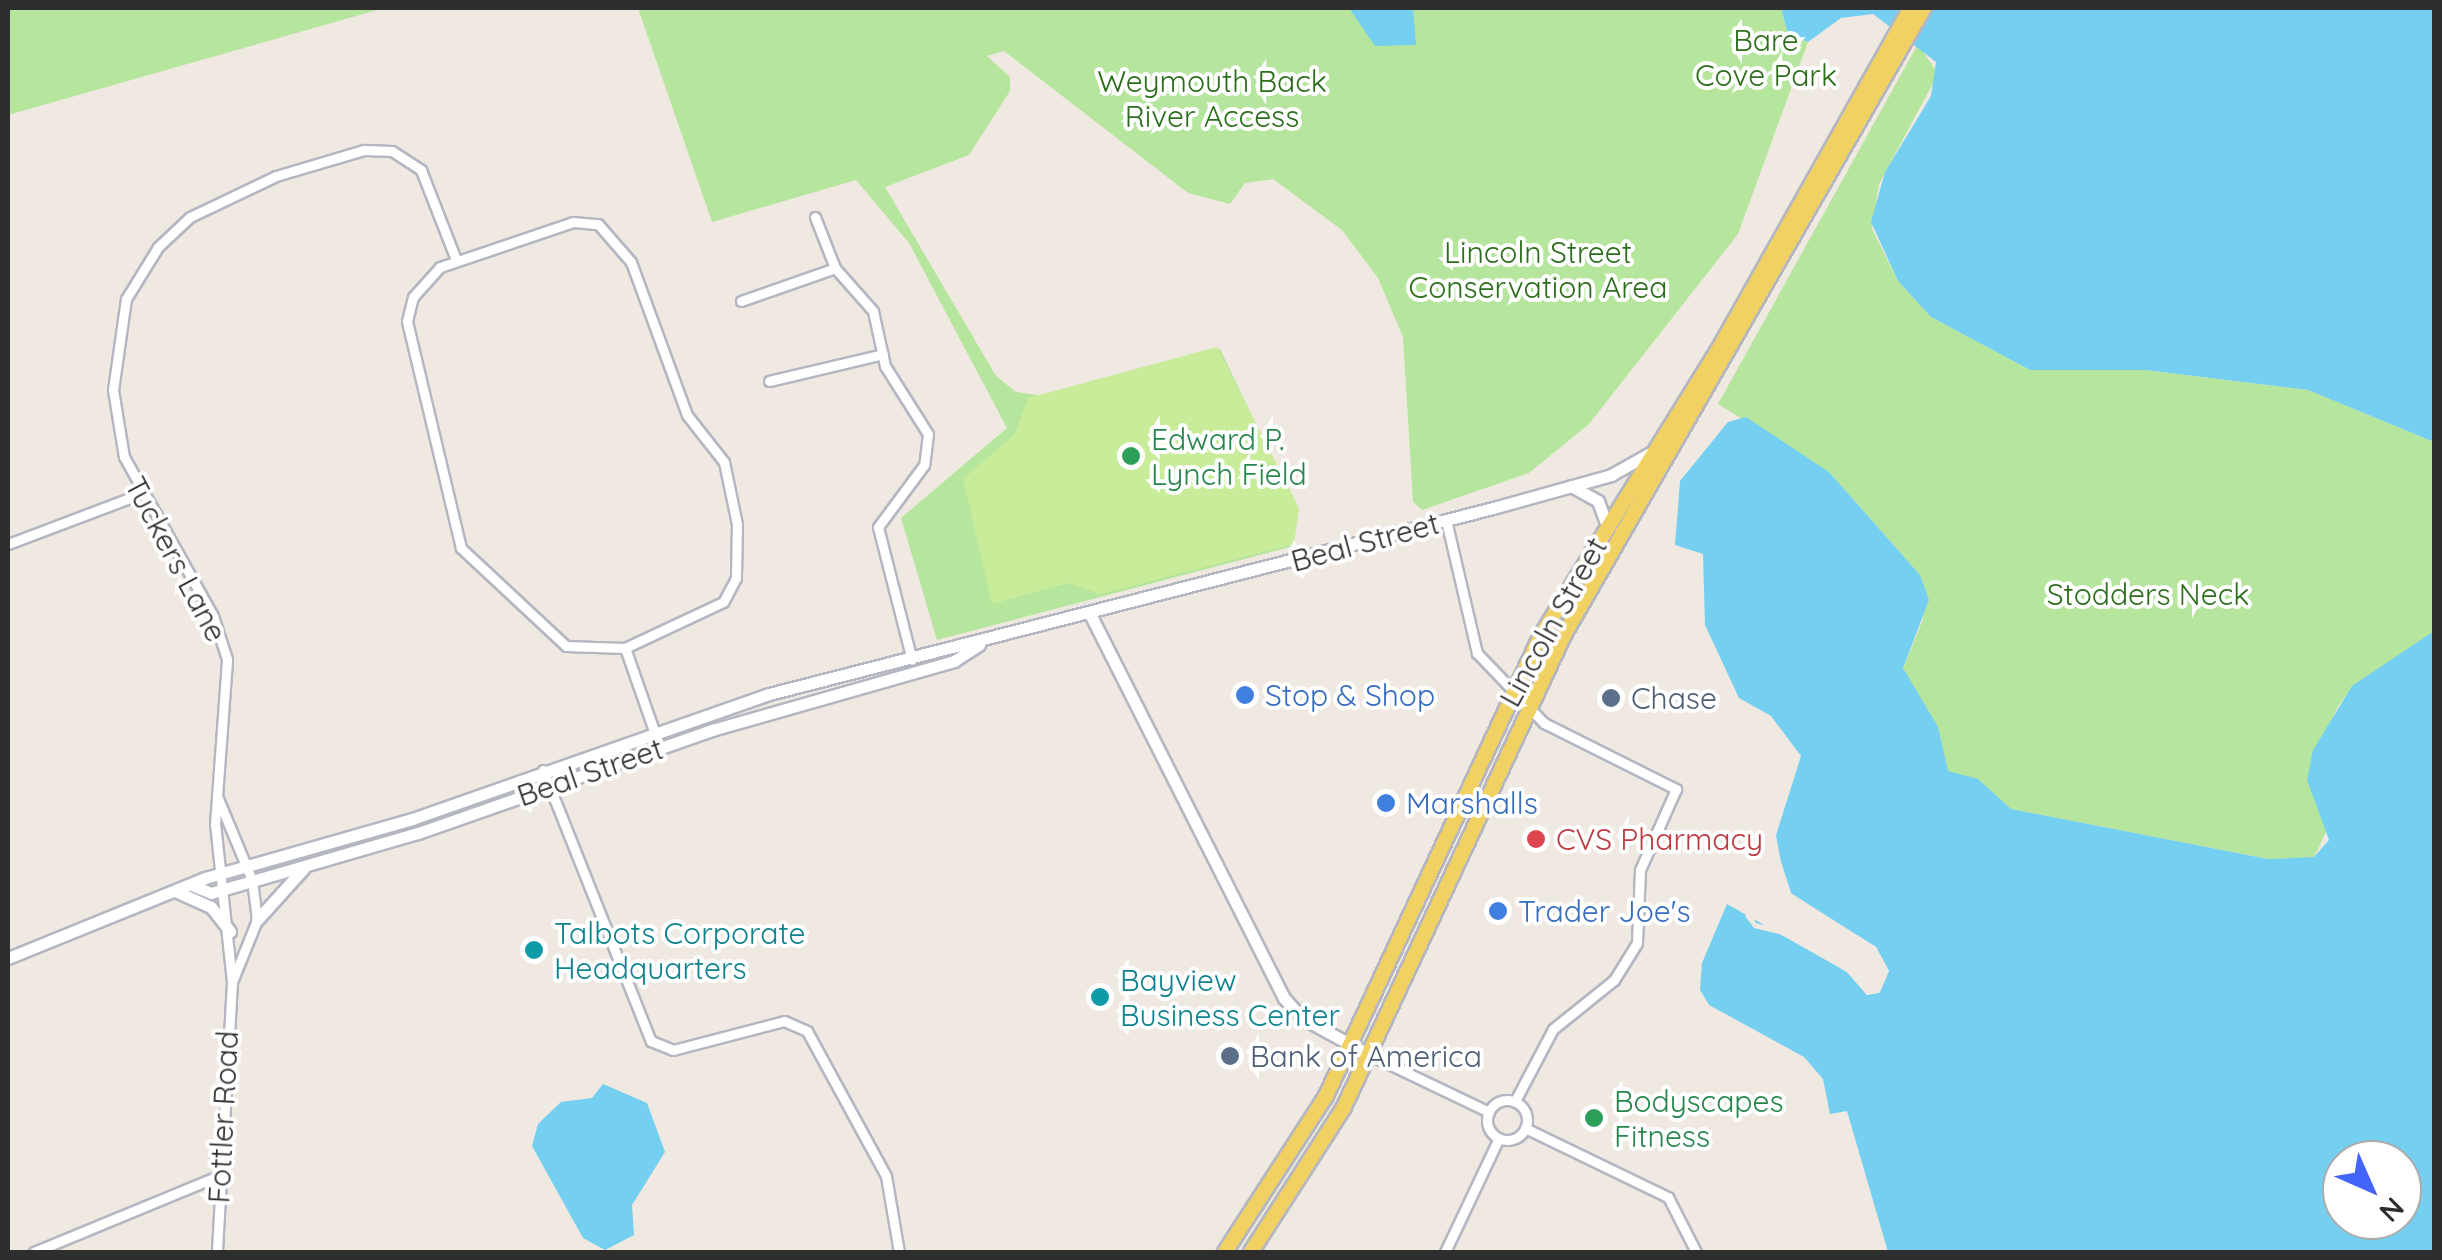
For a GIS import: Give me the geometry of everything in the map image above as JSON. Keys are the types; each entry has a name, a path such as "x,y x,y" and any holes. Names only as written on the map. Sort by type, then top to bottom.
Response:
{"main road":[{"name":"Lincoln Street","path":"1251,1252 1307,1176 1370,1056 1529,706 1898,44 1911,8"},
{"name":"Lincoln Street","path":"1225,1252 1350,1046 1513,688 1898,44 1924,8"}],"street":[{"name":"Tuckers Lane","path":"221,874 216,794 222,638 138,495 118,428 114,350 134,281 190,217 328,158 392,151 427,179 456,260"},
{"path":"815,217 835,268 872,311 883,354 928,434 924,465 878,527 915,672"},
{"path":"574,222 612,234 688,416 724,462 737,524 730,592 624,648 566,646 460,548 408,321 425,277 456,260 574,222"},
{"path":"741,300 835,268"},
{"path":"769,382 883,354"},
{"name":"Beal Street","path":"8,958 221,874 654,732 912,656 984,642 1572,486 1632,468 1656,449"},
{"path":"1572,486 1598,501 1607,526"},
{"path":"8,544 138,495"},
{"path":"1446,520 1472,642 1544,723 1676,789 1640,870 1634,948 1614,980 1554,1029 1515,1101 1488,1112"},
{"path":"1090,614 1284,998 1350,1046 1488,1112 1499,1138"},
{"name":"Beal Street","path":"194,886 224,889 308,865 660,748 915,672 984,642"},
{"path":"624,648 660,748"},
{"path":"543,770 651,1042 674,1050 768,1022 807,1031 886,1176 899,1252"},
{"name":"Tuckers Lane","path":"216,794 247,865"},
{"name":"Fottler Road","path":"218,1252 216,1177 232,982 257,920 247,865"},
{"path":"257,920 308,865"},
{"name":"Fottler Road","path":"221,874 230,931 224,968 232,982"},
{"path":"175,891 210,907 230,931"},
{"path":"1515,1101 1526,1128 1661,1192 1680,1208 1696,1252"},
{"path":"1445,1252 1499,1138 1526,1128"},
{"path":"34,1252 61,1247 216,1177"}],"green space":[{"path":"8,8 384,8 8,115"},
{"path":"638,8 1781,8 1788,34 1808,42 1738,234 1589,424 1529,473 1422,510 1413,502 1403,337 1378,278 1342,230 1273,179 1245,183 1230,204 1188,193 1004,51 987,56 1010,77 1010,91 969,155 885,187 996,376 1016,392 1044,396 1220,349 1296,508 1290,547 937,640 901,518 1007,428 909,243 856,180 712,222"},
{"name":"Stodders Neck","path":"1918,44 1938,74 1879,184 1872,229 1898,281 1931,317 2030,370 2145,370 2308,390 2434,442 2434,631 2352,687 2337,708 2307,780 2328,827 2314,858 2268,859 2011,809 1948,771 1903,668 1923,619 1920,575 1829,472 1718,404"},
{"name":"Edward P. Lynch Field","path":"1217,347 1299,508 1294,544 1100,594 1068,583 992,604 963,479 1015,434 1028,398"}],"water":[{"path":"1349,8 1413,8 1416,45 1375,46"},
{"path":"1781,8 2434,8 2434,442 2308,390 2145,370 2030,370 1931,317 1898,281 1871,222 1885,172 1931,96 1936,62 1873,14 1841,18 1808,42 1788,34"},
{"path":"1746,417 1829,472 1920,575 1929,600 1903,668 1938,727 1948,771 1978,779 2011,809 2268,859 2314,857 2329,840 2307,780 2313,750 2352,686 2434,631 2434,1252 1888,1252 1847,1111 1830,1114 1823,1079 1804,1057 1709,1005 1700,990 1702,963 1727,904 1847,972 1867,995 1880,992 1889,971 1876,947 1786,890 1776,835 1801,756 1771,716 1739,698 1705,625 1703,554 1675,545 1680,481 1728,422"},
{"path":"603,1084 647,1103 665,1152 632,1205 634,1235 605,1250 583,1238 532,1146 538,1124 561,1102 592,1098"}],"pier":[{"path":"1776,846 1792,896 1876,947 1889,971 1879,993 1867,995 1847,972 1792,937 1754,928 1745,916 1749,909 1756,923 1795,933 1850,968 1869,990 1882,982 1872,951 1783,893"}],"place":[{"name":"Edward P. Lynch Field","path":"1131,456"},
{"name":"Stop & Shop","path":"1245,695"},
{"name":"Chase","path":"1611,698"},
{"name":"Marshalls","path":"1386,803"},
{"name":"CVS Pharmacy","path":"1536,839"},
{"name":"Trader Joe's","path":"1498,911"},
{"name":"Talbots Corporate Headquarters","path":"534,950"},
{"name":"Bayview Business Center","path":"1100,997"},
{"name":"Bank of America","path":"1230,1056"},
{"name":"Bodyscapes Fitness","path":"1594,1118"}],"park label":[{"name":"Bare Cove Park","path":"1766,57"},
{"name":"Weymouth Back River Access","path":"1212,98"},
{"name":"Lincoln Street Conservation Area","path":"1538,269"}]}
